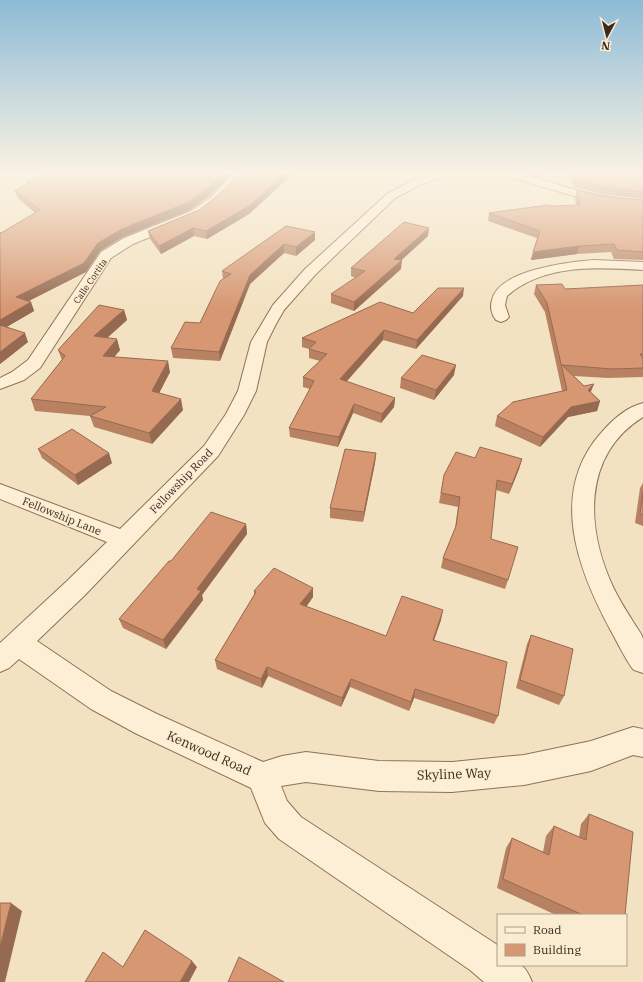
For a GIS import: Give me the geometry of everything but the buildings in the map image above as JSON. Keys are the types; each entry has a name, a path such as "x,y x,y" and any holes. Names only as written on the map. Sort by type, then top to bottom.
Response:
{"street":[{"name":"Calle Cortita","path":"0,384 18,376 34,364 106,255 117,246 139,235 185,218"},
{"name":"Fellowship Road","path":"9,652 124,540 212,450 235,415 247,391 259,342 278,308 310,272 368,218"},
{"path":"502,317 498,305 500,294 514,283 527,278 547,271 575,266 601,264 643,266"},
{"path":"643,409 618,426 603,442 594,457 585,483 582,504 585,538 592,564 610,606 643,661"},
{"name":"Fellowship Lane","path":"0,491 124,540"},
{"name":"Kenwood Road","path":"9,652 147,724 262,777 276,812 290,828 483,957 513,982"},
{"name":"Skyline Way","path":"262,777 282,771 306,767 379,776 452,776 524,770 592,756 633,741 643,743"}]}
